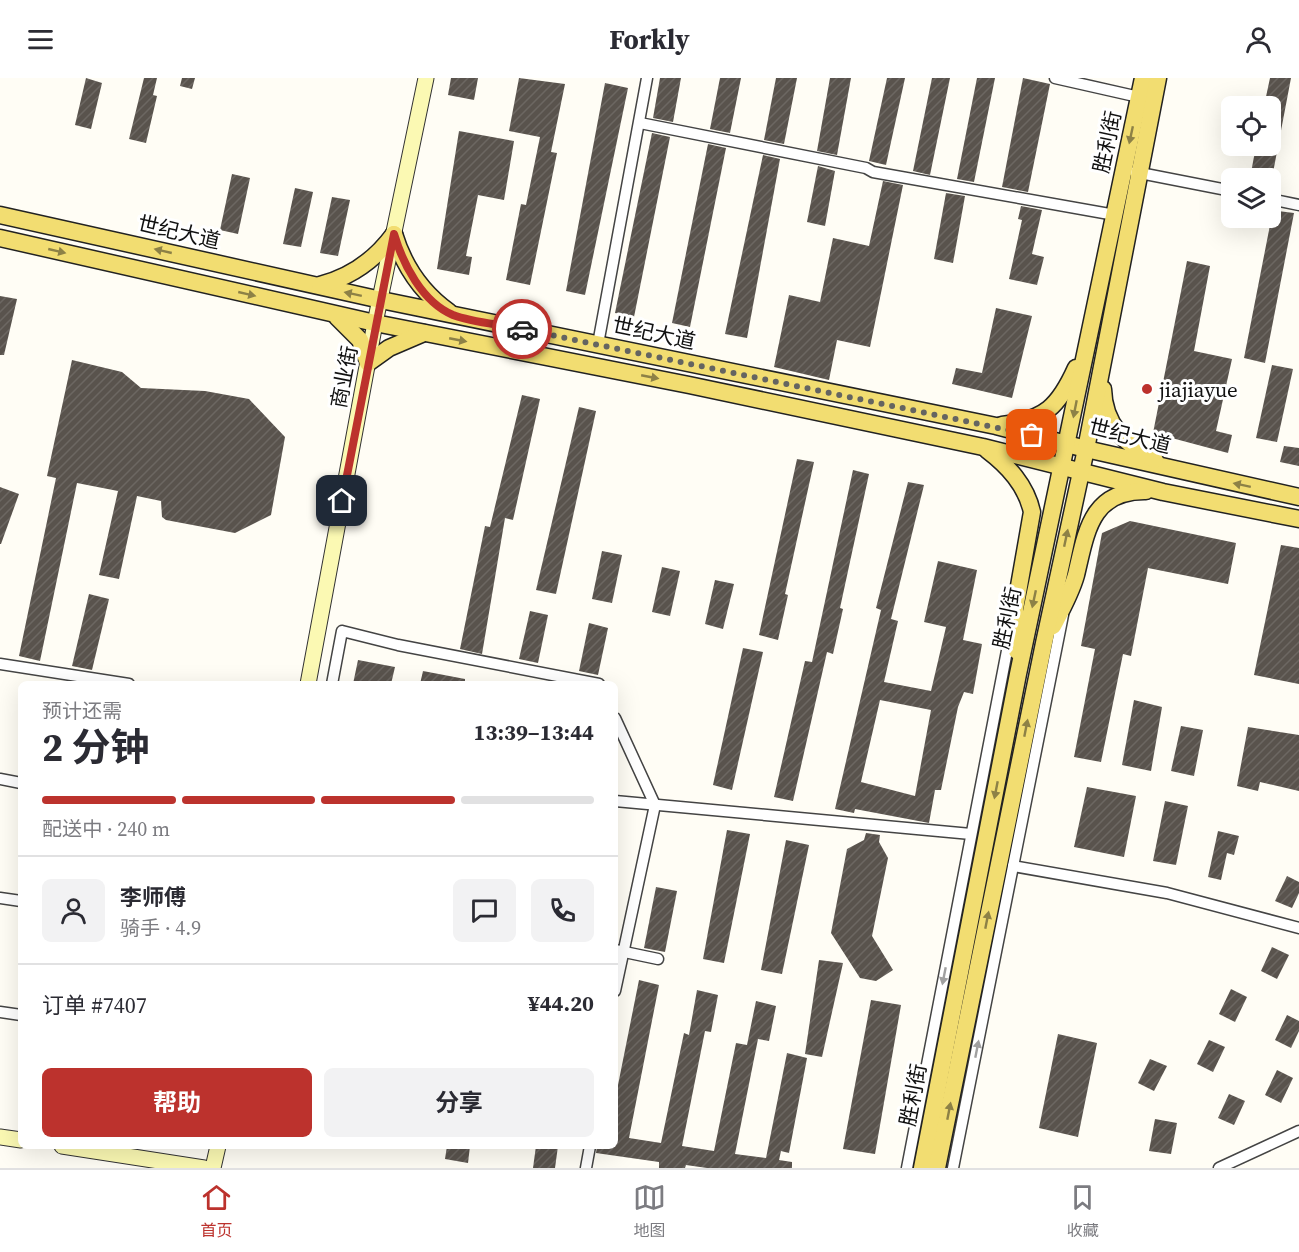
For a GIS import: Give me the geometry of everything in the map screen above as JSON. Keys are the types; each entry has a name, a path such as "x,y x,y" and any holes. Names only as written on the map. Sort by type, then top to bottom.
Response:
{"main road":[{"name":"胜利街","path":"937,1168 1086,449 1106,340 1143,78"},
{"name":"胜利街","path":"922,1168 1018,674 1115,215 1131,171 1158,78"},
{"name":"世纪大道","path":"0,215 453,315 996,426 1086,449 1299,497"},
{"path":"318,286 358,270 378,254 394,234"},
{"path":"394,234 403,260 418,285 453,315"},
{"name":"世纪大道","path":"0,238 375,324 689,385 984,447 1163,492 1299,519"},
{"path":"332,314 354,332 363,347 368,363 389,348 425,333"},
{"path":"996,426 1037,417 1056,404 1076,370 1089,337"},
{"path":"1106,340 1103,402 1107,417 1126,441 1172,469"},
{"path":"984,447 1011,471 1029,497 1032,512 1015,609 1018,674"},
{"path":"1044,643 1066,601 1076,575 1081,544 1095,515 1114,498 1125,494 1163,492"}],"street":[{"name":"商业街","path":"309,681 375,324 426,78"},
{"path":"598,344 639,123 638,114 647,78"},
{"path":"1055,78 1139,97"},
{"path":"639,123 866,168 873,172 1115,215"},
{"path":"1131,171 1221,189"},
{"path":"1281,201 1299,205"},
{"path":"953,1168 1066,601"},
{"path":"907,1168 1015,609"},
{"path":"333,681 342,631 398,645 584,681"},
{"path":"0,664 110,681"},
{"path":"618,725 655,805 619,952 658,959"},
{"path":"0,779 18,782"},
{"path":"618,801 971,834"},
{"path":"1013,866 1167,893 1299,928"},
{"path":"0,898 18,901"},
{"path":"0,1012 18,1015"},
{"path":"1219,1168 1299,1131"},
{"path":"0,1137 18,1140"},
{"path":"81,1149 204,1168"},
{"path":"213,1168 217,1149"},
{"path":"586,1168 589,1149"}],"building":[{"path":"86,78 102,83 91,129 75,125"},
{"path":"144,78 157,78 153,95 157,96 146,143 129,139"},
{"path":"182,78 195,78 192,89 180,86"},
{"path":"451,78 478,78 474,100 448,95"},
{"path":"519,78 565,84 551,152 557,153 530,285 506,280 521,204 526,205 540,137 509,131"},
{"path":"660,78 681,78 673,122 653,118"},
{"path":"720,78 741,78 730,133 710,129"},
{"path":"776,78 797,78 784,144 764,140"},
{"path":"830,78 851,78 837,155 817,151"},
{"path":"887,78 905,78 886,165 869,161"},
{"path":"932,78 950,78 930,175 913,171"},
{"path":"977,78 995,78 974,182 957,179"},
{"path":"1023,78 1050,84 1028,192 1002,187"},
{"path":"1270,78 1291,78 1281,131 1281,96 1266,96"},
{"path":"605,83 628,88 585,295 566,291"},
{"path":"459,131 514,141 504,200 478,195 466,256 472,257 469,275 437,269"},
{"path":"652,133 670,137 634,317 615,313"},
{"path":"708,144 726,148 690,327 672,323"},
{"path":"763,155 780,159 747,338 725,334"},
{"path":"1254,156 1276,156 1274,168 1252,168"},
{"path":"818,166 835,171 825,226 807,222"},
{"path":"232,174 250,178 238,234 220,230"},
{"path":"883,181 903,185 870,347 837,340 829,380 774,367 789,295 820,302 833,238 869,246"},
{"path":"295,188 313,192 301,247 283,244"},
{"path":"946,193 965,196 953,263 934,259"},
{"path":"332,197 350,200 338,256 320,253"},
{"path":"1021,206 1042,210 1032,254 1044,257 1037,285 1009,279 1022,220 1018,219"},
{"path":"1281,211 1294,213 1265,363 1244,358 1269,228 1281,228"},
{"path":"1187,261 1210,266 1194,351 1232,359 1216,431 1232,435 1228,453 1153,433"},
{"path":"0,296 17,299 4,355 0,355"},
{"path":"996,308 1032,316 1012,398 952,384 956,368 982,373"},
{"path":"72,360 122,372 141,388 205,391 249,399 285,437 271,515 235,533 166,520 162,517 161,501 137,496 119,579 99,575 118,491 77,483 40,661 19,656 56,478 47,476"},
{"path":"1272,365 1293,369 1277,442 1256,438"},
{"path":"522,395 540,399 513,520 505,518 482,654 460,649 485,526 490,527"},
{"path":"579,407 596,411 556,594 536,590"},
{"path":"1284,446 1299,448 1299,466 1280,462"},
{"path":"797,459 814,462 785,594 788,595 778,640 759,635"},
{"path":"853,470 869,474 840,608 843,609 833,654 827,652 793,801 774,797 805,661 812,662"},
{"path":"908,482 924,485 891,619 898,621 884,682 931,691 946,627 924,622 938,561 977,570 963,640 982,644 973,694 964,692 958,707 941,790 935,790 929,823 855,809 854,813 835,809 881,610 876,608","holes":["880,700 931,710 915,796 861,782"]},
{"path":"0,487 19,494 1,544 0,544"},
{"path":"1130,521 1236,543 1228,584 1148,568 1131,656 1123,654 1101,762 1074,757 1095,649 1081,646 1102,533"},
{"path":"1281,545 1299,548 1299,684 1254,675"},
{"path":"602,551 622,555 612,603 592,599"},
{"path":"662,567 680,571 670,616 652,612"},
{"path":"715,580 734,584 723,629 705,624"},
{"path":"89,594 109,599 92,670 72,666"},
{"path":"530,611 548,615 538,663 519,659"},
{"path":"589,623 608,628 598,675 579,671"},
{"path":"743,648 763,652 732,790 713,785"},
{"path":"358,660 395,667 392,681 354,681"},
{"path":"423,671 465,679 465,681 421,681"},
{"path":"1134,700 1162,707 1151,771 1122,765"},
{"path":"1181,726 1203,730 1194,776 1171,771"},
{"path":"1248,727 1299,735 1299,791 1260,782 1258,791 1237,786"},
{"path":"1087,787 1136,796 1124,857 1074,847"},
{"path":"1165,801 1188,806 1176,865 1153,861"},
{"path":"727,830 750,834 724,963 703,959"},
{"path":"1218,831 1239,836 1234,855 1227,853 1221,880 1208,877"},
{"path":"866,833 880,835 879,842 888,858 872,936 893,970 876,981 860,978 831,933 847,849 864,840"},
{"path":"786,840 809,845 782,974 761,970"},
{"path":"1287,876 1299,882 1299,893 1292,908 1275,901"},
{"path":"656,887 677,891 665,952 644,948"},
{"path":"1272,947 1289,955 1277,979 1261,971"},
{"path":"819,960 843,963 822,1057 805,1054"},
{"path":"639,980 659,985 629,1138 661,1143 684,1033 689,1035 697,990 718,995 711,1032 705,1031 682,1146 714,1151 736,1043 747,1045 756,1001 776,1006 769,1041 758,1039 735,1154 766,1158 787,1053 807,1058 789,1153 781,1151 779,1160 792,1162 792,1168 707,1168 686,1165 685,1168 659,1168 659,1162 596,1153 597,1149 618,1149 618,1085"},
{"path":"1231,989 1247,997 1235,1022 1219,1014"},
{"path":"871,1000 901,1005 875,1154 843,1149"},
{"path":"1287,1015 1299,1021 1299,1031 1291,1048 1275,1040"},
{"path":"1058,1034 1097,1043 1078,1137 1039,1128"},
{"path":"1209,1040 1225,1047 1213,1072 1197,1064"},
{"path":"1150,1059 1167,1066 1154,1091 1138,1083"},
{"path":"1277,1070 1293,1078 1281,1103 1265,1095"},
{"path":"1229,1094 1245,1101 1234,1125 1218,1118"},
{"path":"1155,1119 1177,1123 1171,1154 1149,1151"},
{"path":"447,1149 470,1149 468,1163 445,1159"},
{"path":"536,1149 558,1149 555,1168 533,1168"}],"way so far":[{"path":"522,329 1032,435"}],"place":[{"name":"jiajiayue","path":"1147,389"}],"route":[{"path":"342,501 394,234 403,260 418,285 440,306 453,315 522,329"}]}
